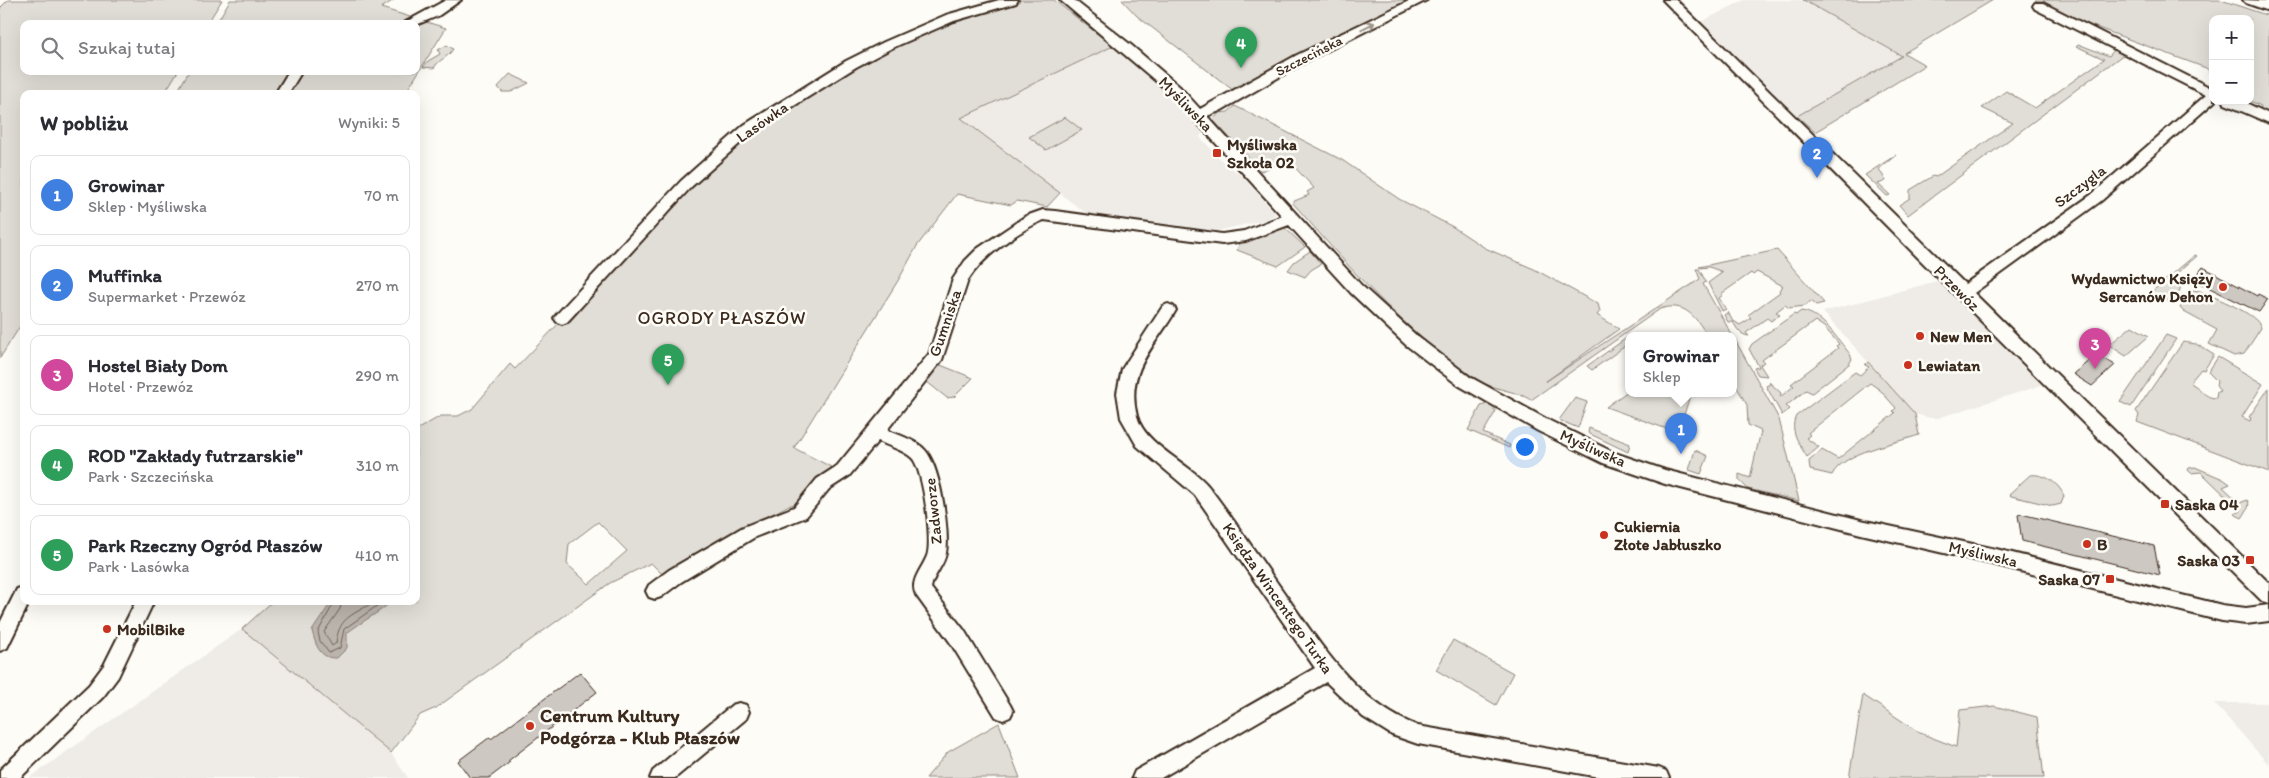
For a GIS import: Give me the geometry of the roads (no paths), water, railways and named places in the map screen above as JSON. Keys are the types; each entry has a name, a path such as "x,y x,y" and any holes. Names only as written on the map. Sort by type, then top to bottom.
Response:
{"main road":[{"path":"2251,0 2269,6"}],"street":[{"path":"417,20 434,13 455,0"},
{"name":"Lasówka","path":"562,318 686,184 750,128 851,64 888,44 950,18 1012,0"},
{"name":"Myśliwska","path":"1066,0 1160,76 1198,115 1356,289 1412,342 1440,364 1483,393 1610,458 1665,477 1861,527 1996,556 2222,613 2240,617 2257,617 2269,614"},
{"name":"Szczecińska","path":"1198,115 1215,108 1296,61 1421,0"},
{"name":"Przewóz","path":"1669,0 1960,291 2269,595"},
{"path":"2039,6 2209,93"},
{"path":"284,90 293,75"},
{"name":"Szczygla","path":"1960,291 1971,288 2096,198 2209,99"},
{"path":"2239,105 2269,119"},
{"name":"Gumniska","path":"655,591 675,576 749,532 800,512 823,484 843,472 927,370 936,356 965,271 982,253 1031,220 1043,215 1055,216 1222,239 1246,236 1292,218"},
{"name":"Księdza Wincentego Turka","path":"1168,310 1130,369 1125,394 1129,418 1143,441 1201,490 1328,672 1370,712 1399,728 1418,735 1659,778"},
{"name":"Zadworze","path":"876,432 918,453 927,466 930,476 938,542 937,555 923,582 922,589 926,598 957,636 1003,711"},
{"path":"0,642 20,603"},
{"path":"6,778 96,691 112,671 143,605"},
{"path":"1142,778 1328,672"},
{"path":"660,778 739,712"}],"water":[{"path":"329,605 387,605 347,633 347,648 337,658 331,658 323,654 315,642 312,631"}],"place":[{"name":"ROD \"Zakłady futrzarskie\"","path":"1241,68"},
{"name":"Myśliwska Szkoła 02","path":"1217,153"},
{"name":"Muffinka","path":"1817,178"},
{"name":"Wydawnictwo Księży Sercanów Dehon","path":"2223,287"},
{"name":"New Men","path":"1920,336"},
{"name":"Lewiatan","path":"1908,365"},
{"name":"Hostel Biały Dom","path":"2095,369"},
{"name":"Park Rzeczny Ogród Płaszów","path":"668,385"},
{"name":"Growinar","path":"1681,454"},
{"name":"Saska 04","path":"2165,504"},
{"name":"Cukiernia Złote Jabłuszko","path":"1604,535"},
{"name":"B","path":"2087,544"},
{"name":"Saska 03","path":"2250,560"},
{"name":"Saska 07","path":"2110,579"},
{"name":"MobilBike","path":"107,629"},
{"name":"Centrum Kultury Podgórza - Klub Płaszów","path":"530,726"}],"district":[{"name":"OGRODY PŁASZÓW","path":"722,318"}]}
